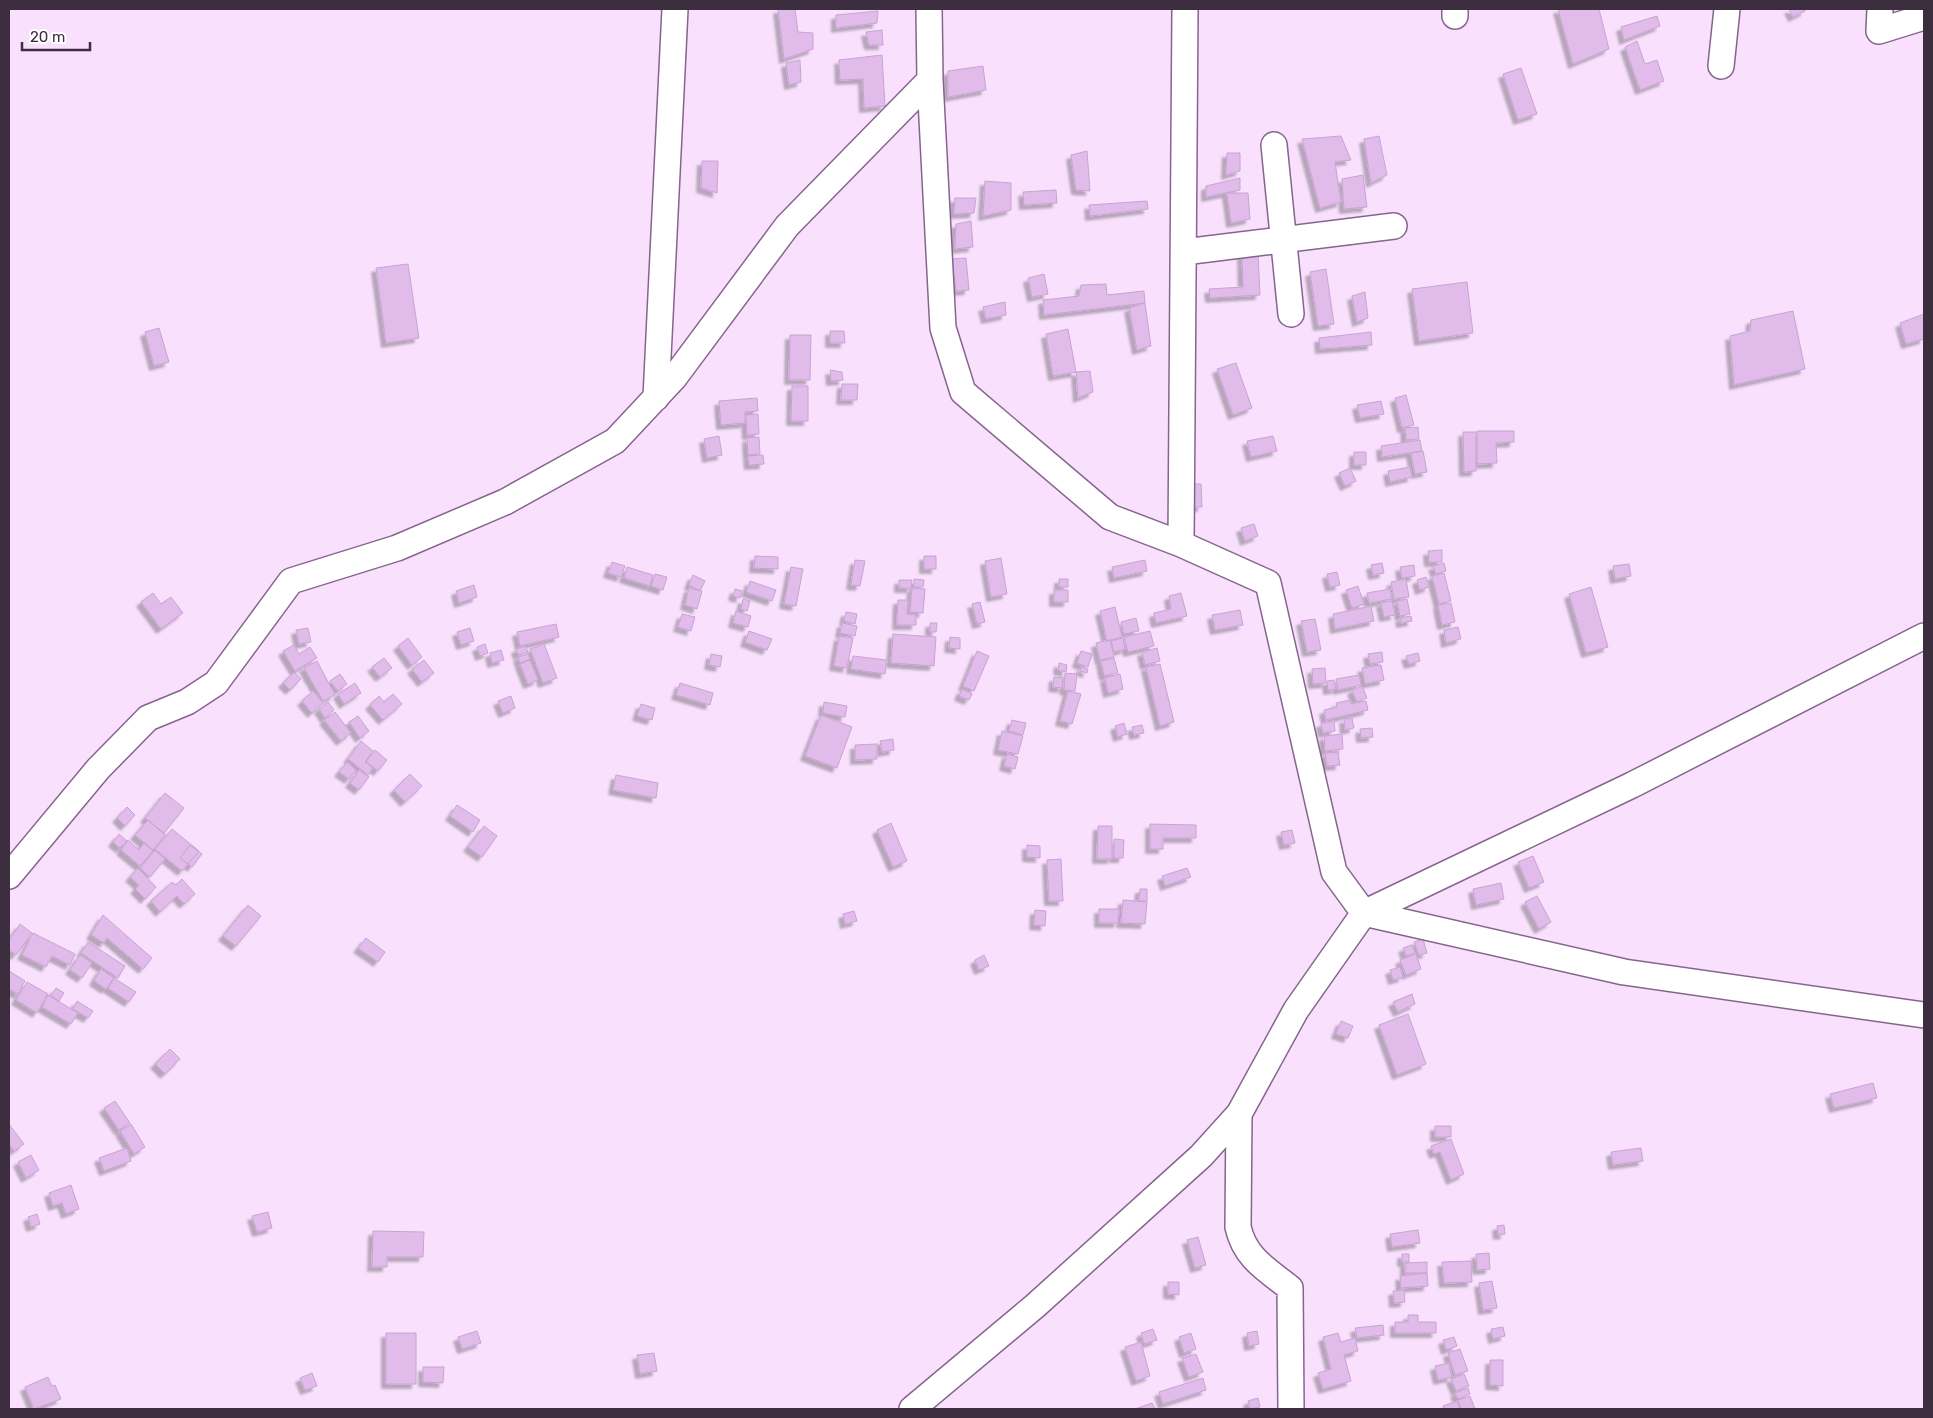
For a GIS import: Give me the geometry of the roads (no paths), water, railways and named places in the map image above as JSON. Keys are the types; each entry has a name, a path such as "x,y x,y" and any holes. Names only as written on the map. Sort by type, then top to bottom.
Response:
{"street":[{"path":"656,398 675,9"},
{"path":"929,9 930,80 943,328 963,392 1110,517 1181,544 1268,583 1334,872 1364,913 1624,972 1924,1015"},
{"path":"1181,544 1186,9"},
{"path":"1721,66 1727,9"},
{"path":"1880,9 1880,31 1924,17"},
{"path":"9,876 98,769 148,718 186,702 216,684 291,581 397,548 505,502 615,441 674,378 787,226 930,80"},
{"path":"1274,145 1290,314"},
{"path":"1184,252 1394,226"},
{"path":"912,1409 1034,1306 1201,1156 1239,1114 1296,1010 1364,913 1632,785 1924,636"},
{"path":"1239,1114 1238,1227 1241,1239 1250,1257 1290,1288 1291,1409"}]}
